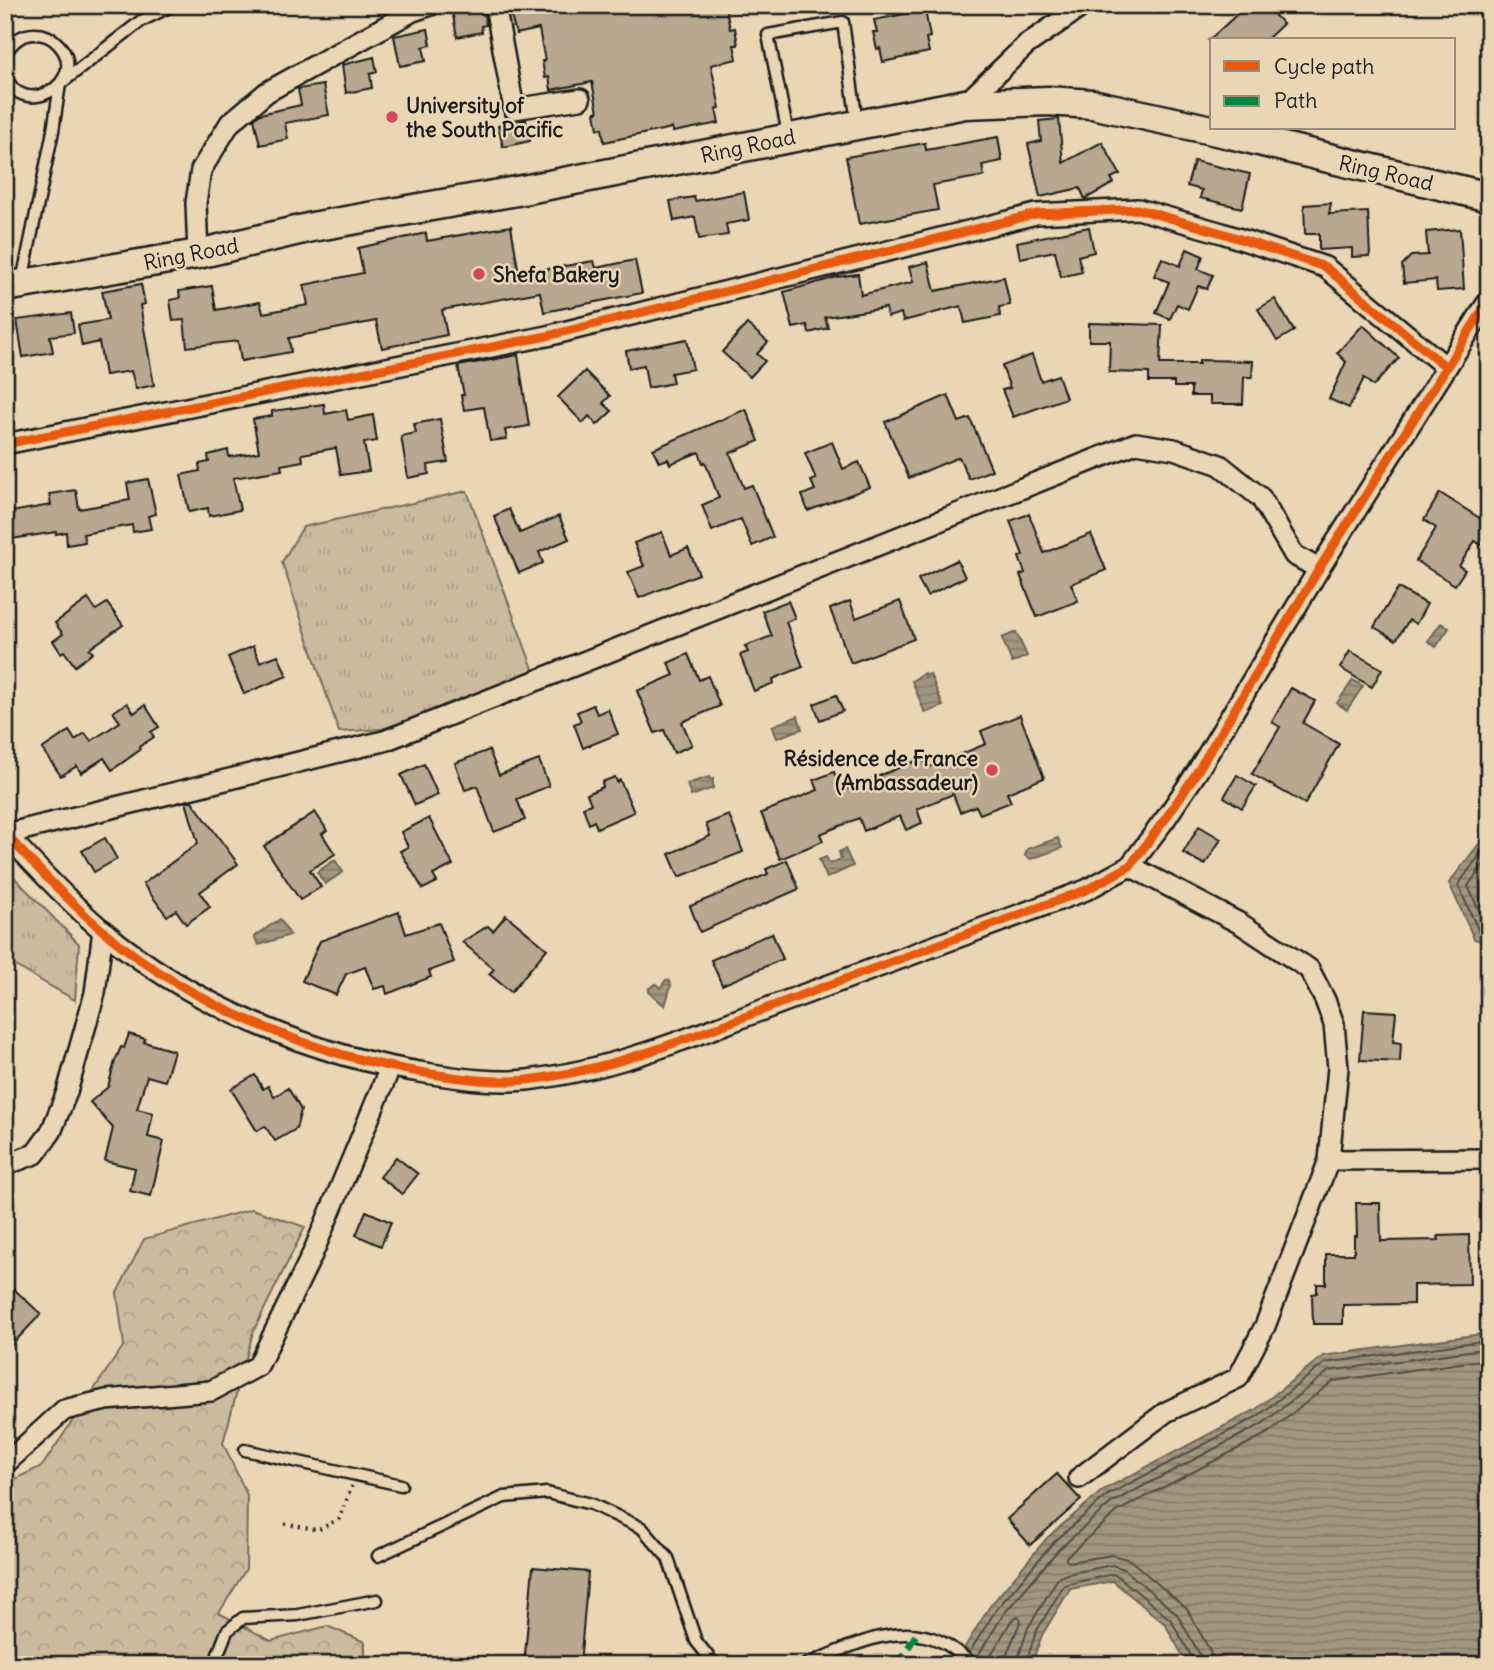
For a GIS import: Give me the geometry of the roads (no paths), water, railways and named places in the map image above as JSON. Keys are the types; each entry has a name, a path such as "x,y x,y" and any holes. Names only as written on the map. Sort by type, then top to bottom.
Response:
{"main road":[{"name":"Ring Road","path":"13,286 198,254 312,228 965,104 1048,101 1092,104 1210,130"},
{"name":"Ring Road","path":"1212,130 1489,197"}],"street":[{"path":"198,254 196,203 201,170 230,122 267,92 413,11 431,5"},
{"path":"495,5 513,109 580,99"},
{"path":"965,104 1026,46 1084,5"},
{"path":"5,443 547,336 1036,214 1138,209 1325,267 1446,366"},
{"path":"1319,569 1294,555 1261,498 1220,465 1174,449 1136,443 384,741 6,834 43,874 103,930 160,972 223,1008 278,1031 390,1068 480,1081 526,1080 632,1058 1086,890 1130,866 1197,772 1319,569 1489,300"},
{"path":"1079,1478 1166,1412 1238,1378 1265,1326 1329,1160 1338,1068 1334,1024 1309,969 1241,924 1130,866"},
{"path":"5,1165 35,1154 51,1132 66,1092 95,993 103,930"},
{"path":"5,1464 64,1410 106,1400 211,1391 258,1366 312,1255 390,1068"},
{"path":"1329,1160 1489,1159"}],"lane":[{"path":"6,78 16,90 27,96 51,92 141,21 173,5"},
{"path":"789,137 768,35 843,22 857,124"},
{"path":"5,55 19,38 31,34 43,35 54,40 63,50 66,61 66,73 60,85 53,131 13,286"},
{"path":"245,1450 401,1485"},
{"path":"378,1556 504,1497 547,1493 591,1504 642,1528 668,1558 696,1641 715,1665"},
{"path":"220,1665 218,1654 227,1631 243,1618 298,1615 377,1600"},
{"path":"804,1665 852,1646 895,1634 916,1635 942,1642 974,1665"}],"water":[{"path":"1441,623 1449,628 1436,647 1428,641"},
{"path":"1016,632 1027,656 1012,663 1002,638"},
{"path":"924,673 925,676 930,674 943,706 925,713 912,681"},
{"path":"1353,680 1363,686 1347,710 1337,703"},
{"path":"798,716 802,729 777,738 772,726"},
{"path":"709,777 710,780 713,779 713,788 691,796 687,784"},
{"path":"1489,831 1489,943 1474,939 1449,883"},
{"path":"1058,838 1062,848 1031,859 1025,856 1027,849"},
{"path":"845,849 853,866 827,878 819,860 826,857 830,864 841,859 839,852"},
{"path":"335,860 343,872 325,884 317,872"},
{"path":"280,919 290,935 259,945 254,937"},
{"path":"666,980 670,981 671,985 665,1006 649,992 649,988 656,984 660,988"},
{"path":"1489,1333 1489,1665 1188,1665 1165,1624 1113,1581 1070,1589 1042,1635 1031,1665 954,1665 990,1606 1047,1538 1103,1490 1255,1410 1323,1356"}],"place":[{"name":"University of the South Pacific","path":"392,117"},
{"name":"Shefa Bakery","path":"479,274"},
{"name":"Résidence de France (Ambassadeur)","path":"992,770"}]}
